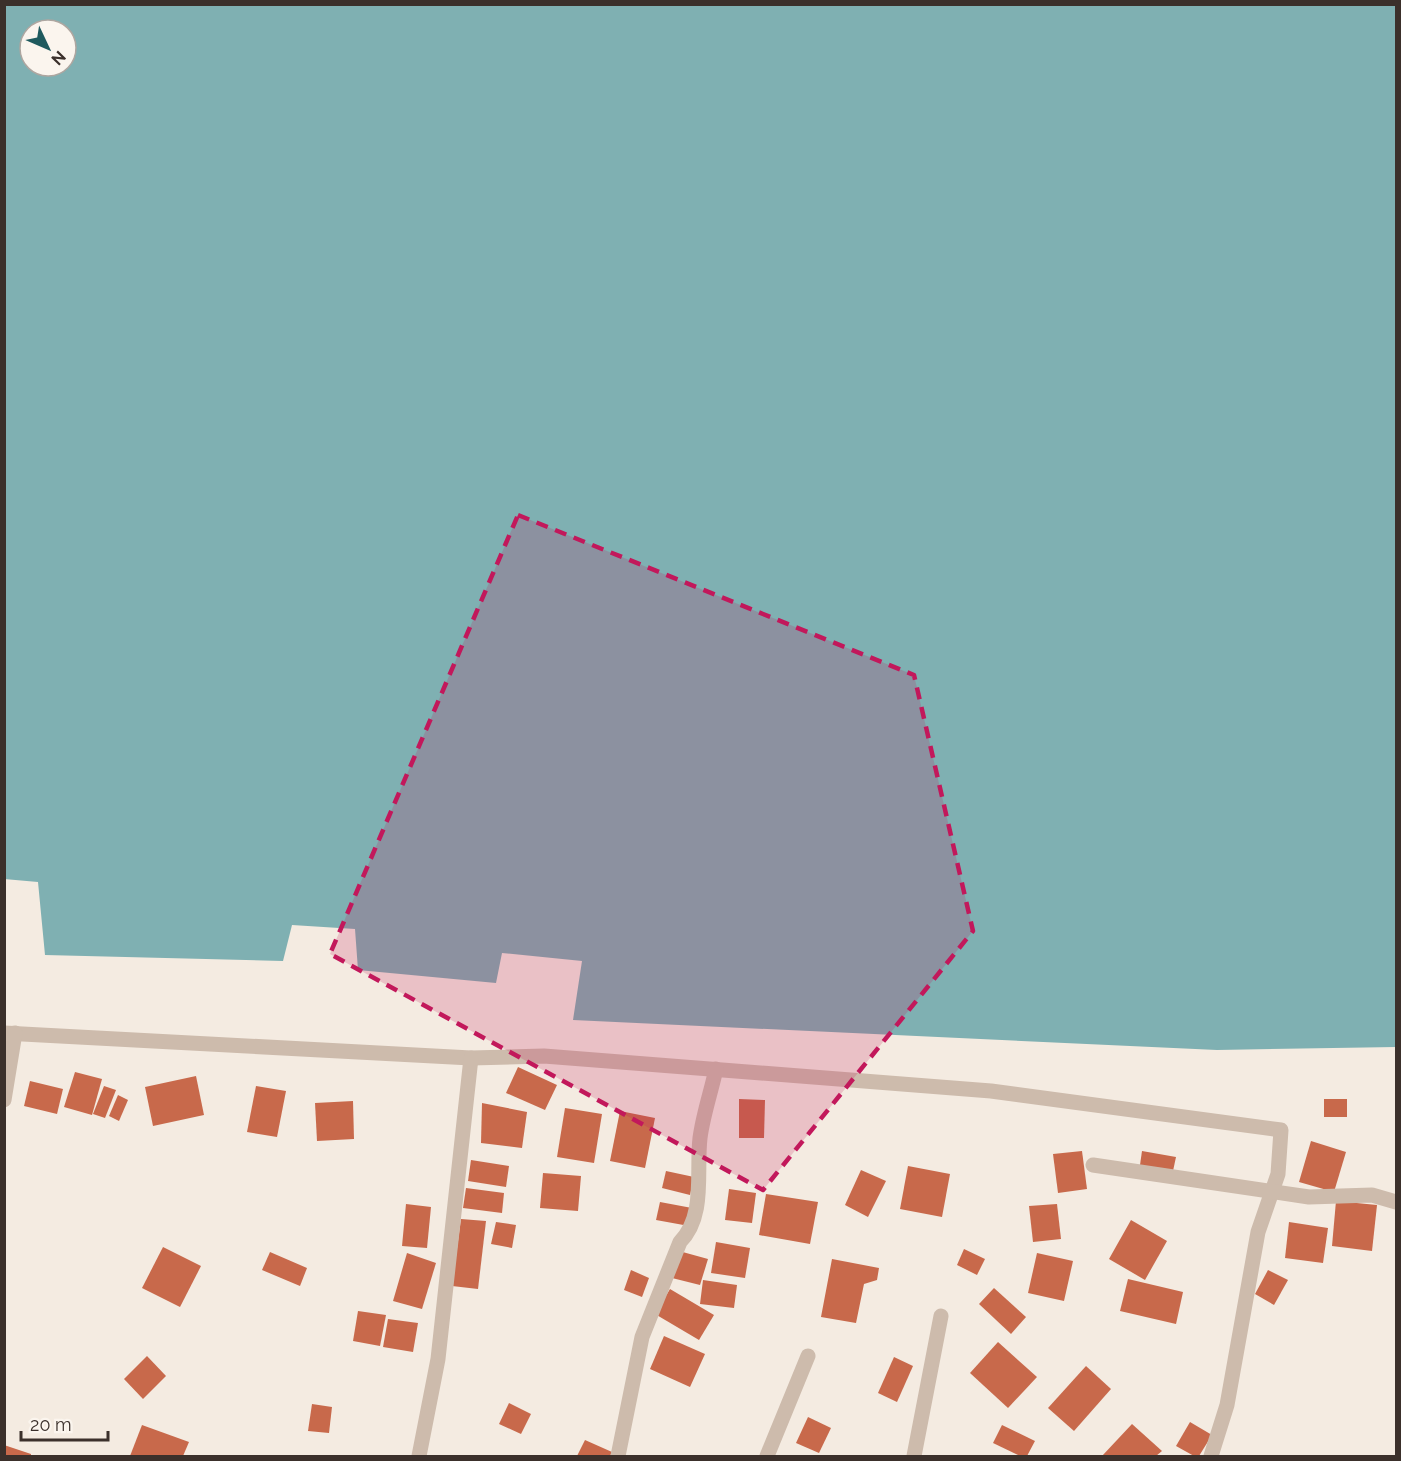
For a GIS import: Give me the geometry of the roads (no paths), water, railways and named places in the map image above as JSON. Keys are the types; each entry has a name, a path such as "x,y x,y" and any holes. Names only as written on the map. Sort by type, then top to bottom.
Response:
{"street":[{"path":"4,1100 10,1033 471,1058 544,1056 716,1069 991,1091 1281,1130 1278,1174 1258,1232 1227,1405 1211,1456"},
{"path":"419,1456 438,1359 471,1058"},
{"path":"618,1456 642,1337 680,1242 692,1230 697,1200 700,1137 716,1069"},
{"path":"1094,1165 1309,1197 1372,1195 1396,1202"},
{"path":"914,1456 941,1316"},
{"path":"767,1456 808,1356"}],"water":[{"path":"4,5 1396,5 1396,1047 1217,1050 573,1020 582,961 502,953 496,983 358,970 355,929 292,925 283,961 45,955 38,882 4,879"}]}
